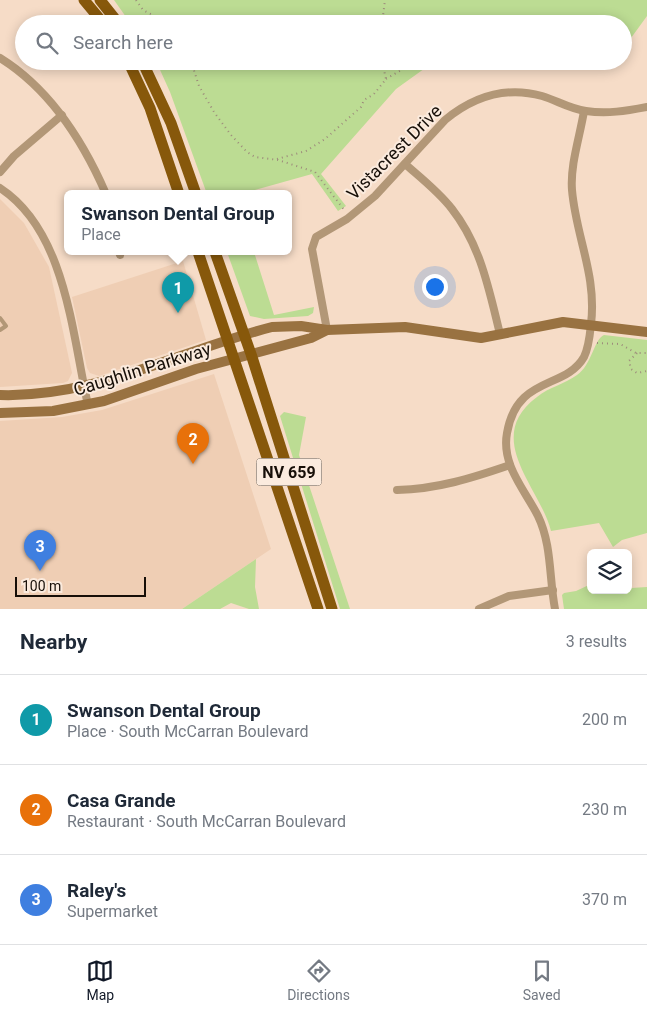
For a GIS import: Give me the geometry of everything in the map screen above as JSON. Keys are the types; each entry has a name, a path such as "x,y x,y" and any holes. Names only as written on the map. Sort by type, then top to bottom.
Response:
{"main road":[{"path":"84,0 96,15"},
{"path":"100,0 112,15"},
{"path":"132,70 150,108 178,190"},
{"path":"146,70 171,123 195,190"},
{"name":"NV 659","path":"199,255 318,609"},
{"name":"NV 659","path":"216,255 243,336 251,354 332,609"}],"street":[{"path":"0,58 38,89 62,116 88,156 104,190"},
{"name":"Vistacrest Drive","path":"327,330 313,254 313,243 321,232 350,217 376,196 444,120 457,110 484,97 506,93 528,93 584,111 622,112 647,107"},
{"path":"556,609 543,530 510,465 506,434 518,404 533,389 572,370 579,363 588,346 593,299 592,281 572,188 584,111"},
{"path":"0,172 14,156 62,116"},
{"path":"405,164 452,209 471,238 485,272 500,334"},
{"path":"0,188 27,213 49,247 61,282 88,405"},
{"path":"327,330 396,326 472,338 554,323 591,325 647,332"},
{"name":"Caughlin Parkway","path":"0,395 31,395 84,387 272,327 284,326 327,330"},
{"name":"Caughlin Parkway","path":"0,413 53,410 88,405 133,392 196,369 311,338 327,330"},
{"path":"397,490 428,489 454,484 510,465"},
{"path":"479,609 509,596 553,590"}],"lane":[{"path":"0,318 6,326 0,330"}],"path":[{"path":"136,0 143,10 153,15"},
{"path":"383,15 385,0"},
{"path":"194,70 199,86 231,135 255,158 275,159 315,172 350,217"},
{"path":"384,70 386,79"},
{"path":"275,159 306,151 325,139 361,108 364,100 374,94 386,79 402,70"},
{"path":"597,343 620,344 647,354"},
{"path":"641,353 634,355 629,365 637,374 647,371"}],"shaded area":[{"path":"0,199 24,223 49,267 72,373 68,381 63,383 0,387"},
{"path":"183,261 206,340 99,376 90,373 87,368 72,297"},
{"path":"214,374 271,549 182,609 0,609 0,421 62,417 102,410"}],"green space":[{"path":"114,0 647,0 647,16 632,37 632,15 125,15"},
{"path":"160,70 422,70 396,89 321,174 346,206 338,211 312,174 255,190 206,190"},
{"path":"228,255 255,255 274,315 314,307 313,313 308,316 264,319 250,316"},
{"path":"604,335 647,340 647,533 622,540 613,547 599,523 551,531 545,514 519,463 514,446 514,429 521,413 537,397 582,371 601,337"},
{"path":"284,412 306,417 299,455 350,609 340,609 280,416"},
{"path":"256,559 255,587 259,609 249,609 231,603 220,609 182,609"},
{"path":"587,586 587,594 632,594 632,588 647,587 647,609 564,609 562,595"}],"place":[{"name":"Swanson Dental Group","path":"178,313"},
{"name":"Casa Grande","path":"193,464"},
{"name":"Raley's","path":"40,571"}]}
